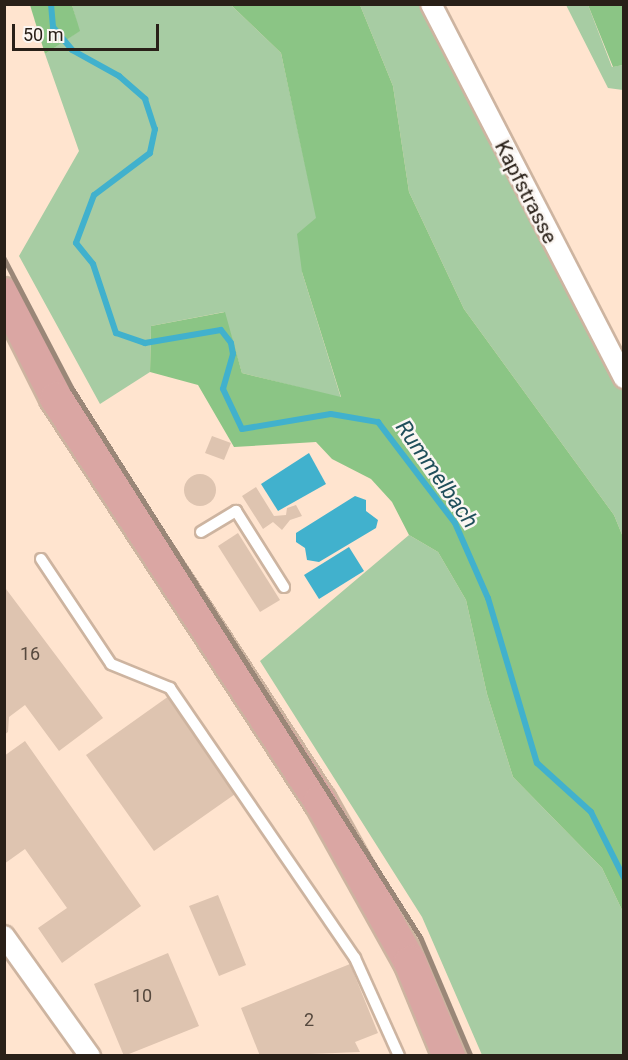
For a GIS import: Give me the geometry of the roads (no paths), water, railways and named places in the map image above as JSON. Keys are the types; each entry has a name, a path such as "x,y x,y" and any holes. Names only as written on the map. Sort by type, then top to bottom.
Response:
{"main road":[{"path":"4,294 56,398 320,801 410,962 449,1056"}],"street":[{"name":"Kapfstrasse","path":"430,4 624,378"},
{"path":"4,936 90,1056"}],"lane":[{"path":"201,532 236,511 284,587"},
{"path":"41,559 111,664 170,688 355,958 399,1056"}],"water":[{"path":"309,453 326,484 278,511 261,484"},
{"path":"355,496 366,500 366,511 378,520 376,528 319,562 307,560 305,548 296,542 296,533"},
{"path":"349,547 364,571 319,599 304,575"}],"waterway":[{"name":"Rummelbach","path":"51,4 53,27 72,50 119,76 145,99 155,129 150,153 94,195 76,243 93,264 116,333 145,343 221,330 231,343 233,354 223,389 242,429 331,414 378,422 455,523 488,598 537,763 591,812 624,878"}],"railway":[{"path":"4,258 72,388 421,938 471,1056"}]}
